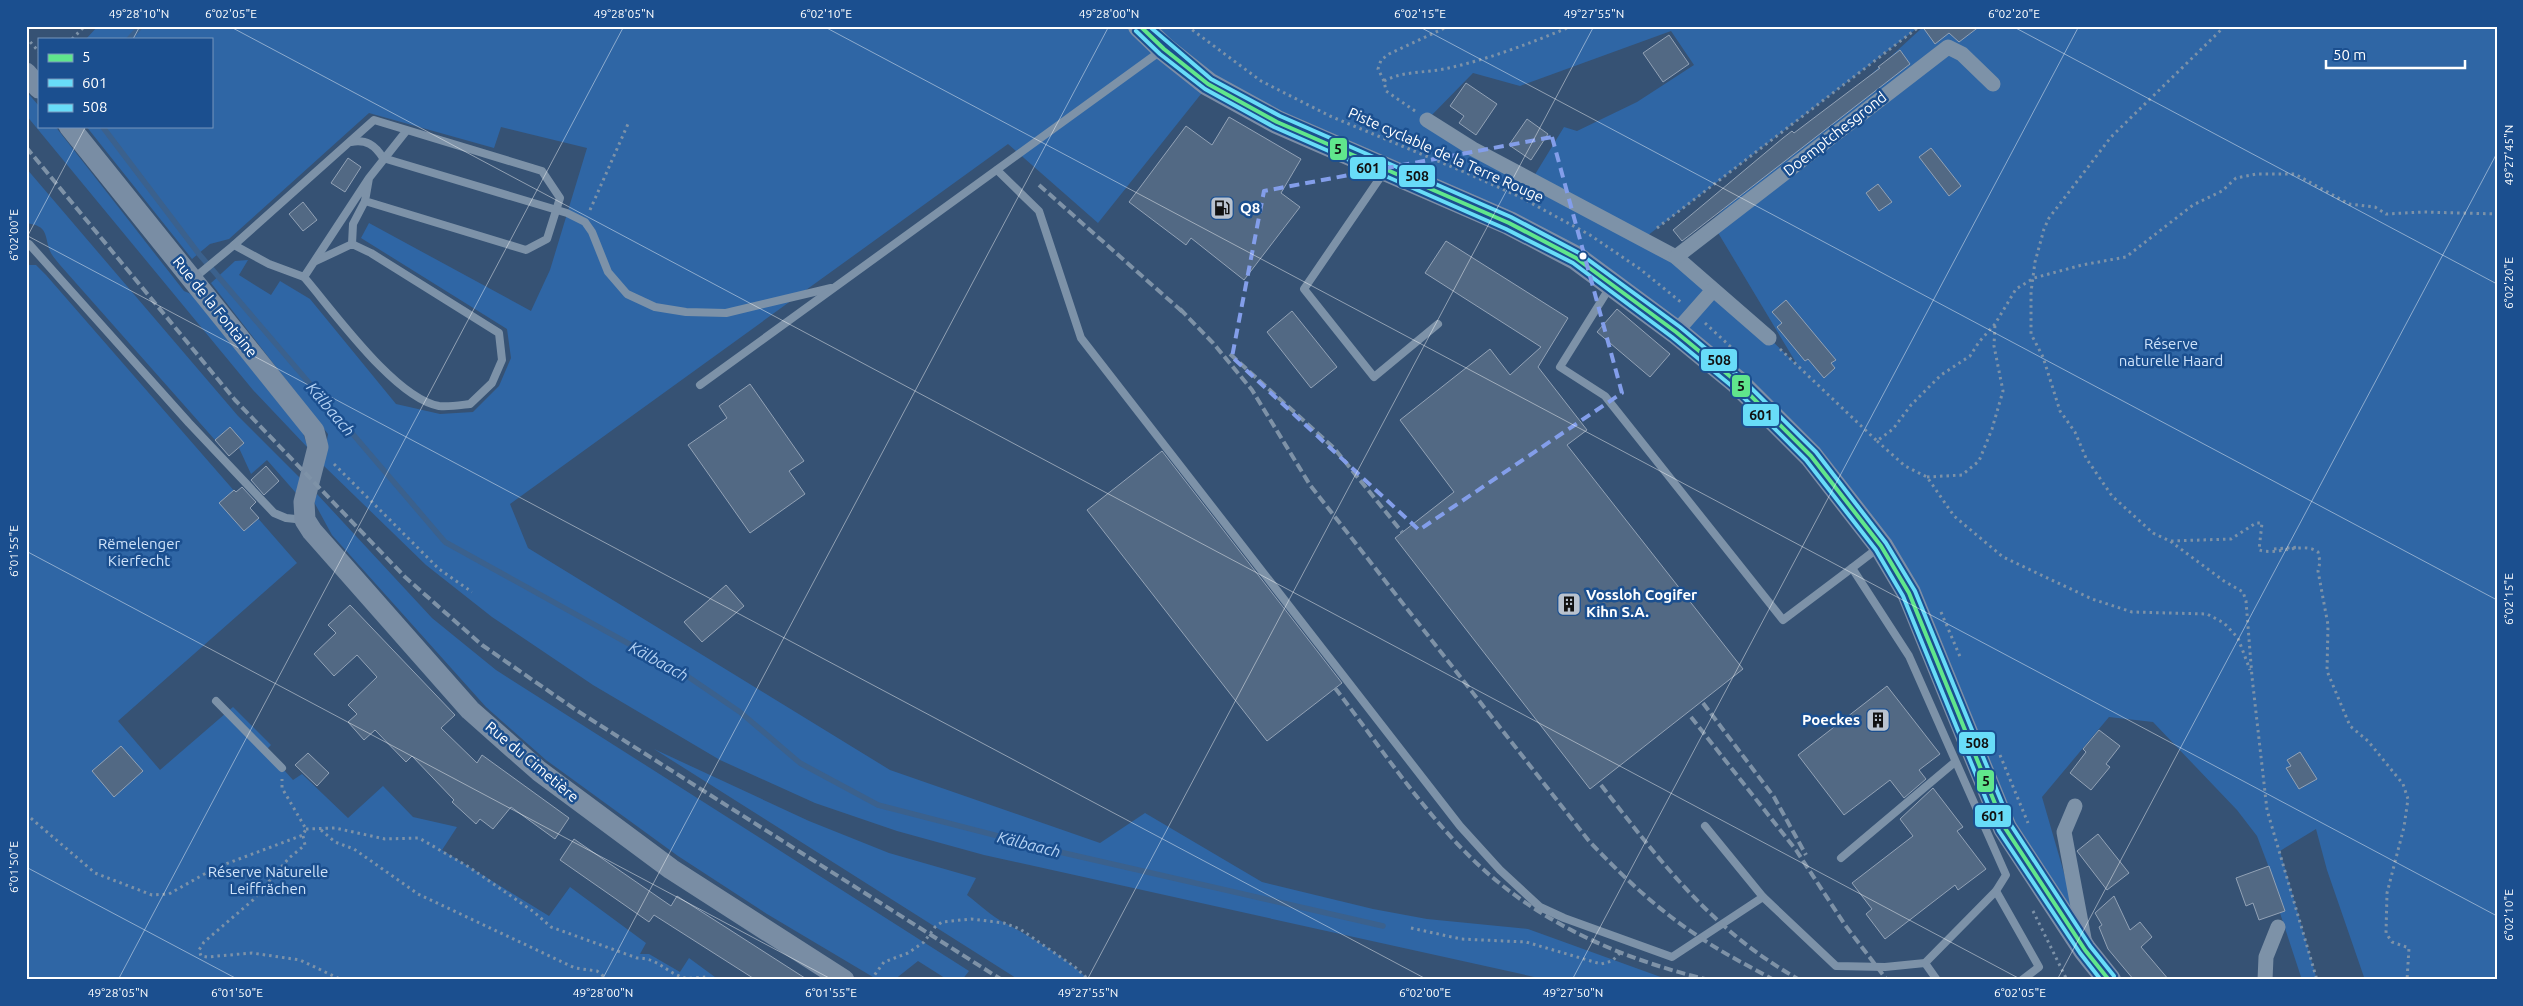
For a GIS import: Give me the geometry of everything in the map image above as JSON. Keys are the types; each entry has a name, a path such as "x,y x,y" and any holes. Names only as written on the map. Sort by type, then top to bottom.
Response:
{"main road":[{"path":"1140,26 1164,49 1208,84 1277,122 1509,223 1576,258 1676,332 1737,382 1811,456 1881,546 1909,593 2005,828 2086,950 2109,980"},
{"path":"26,73 38,87"},
{"name":"Rue de la Fontaine","path":"71,128 197,276 314,431 318,447"},
{"path":"305,511 318,447"},
{"name":"Rue du Cimetière","path":"305,511 312,531 470,710 538,771 671,869 844,980"}],"street":[{"name":"Doemptchesgrond","path":"1676,257 1948,47 1962,54 1993,84"},
{"path":"1427,120 1473,149 1676,257 1769,338"},
{"path":"1676,332 1712,290"},
{"path":"2075,806 2064,832 2086,950"},
{"path":"2265,980 2266,957 2278,927"}],"lane":[{"path":"700,385 1164,49"},
{"path":"197,276 374,120 542,171 560,198 547,239 526,250 365,201"},
{"path":"304,277 382,158 406,130"},
{"path":"349,142 359,140 369,143 378,149 382,158 556,210 585,222 592,232 608,272 627,294 655,307 686,312 726,313 835,287"},
{"path":"997,170 1039,211 1081,338 1460,826 1500,870 1540,906 1564,918 1672,957 1763,897"},
{"path":"1386,170 1304,289 1374,377 1438,324"},
{"path":"352,244 353,224 365,201 369,178"},
{"path":"29,244 189,423 274,513 286,518 305,511"},
{"path":"234,245 268,264 304,277 388,375 413,396 440,406 470,404 492,383 502,360 499,333 371,253 352,244"},
{"path":"316,261 352,244"},
{"path":"1611,284 1560,367 1605,396 1783,620 1881,546"},
{"path":"1705,826 1763,897 1836,966 1885,966 1925,963 1996,891 2006,875 1909,656 1852,568"},
{"path":"216,701 282,768"},
{"path":"1841,858 1955,762"},
{"path":"1996,891 2039,967 2022,980"},
{"path":"1925,963 1937,980"}],"path":[{"path":"73,38 85,26"},
{"name":"Piste cyclable de la Terre Rouge","path":"1187,26 1261,81 1330,116 1520,197 1590,234 1640,269 1692,312"},
{"path":"1427,120 1386,90 1378,69 1381,60 1390,54 1449,26"},
{"path":"1384,81 1396,75 1444,69 1489,56 1572,26"},
{"path":"1642,240 1920,26"},
{"path":"2225,26 2111,137 2049,218 2044,229 2034,278 2031,334 2043,357 2060,411 2075,432 2086,458 2112,496 2153,533 2170,541 2224,581 2243,592 2246,601 2252,677 2267,810 2317,980"},
{"path":"26,37 38,51"},
{"path":"585,222 628,124"},
{"path":"1877,441 1893,429 1940,375 1970,356 1979,342 1995,324 2016,289 2034,278 2082,265 2126,257 2193,205 2222,191 2236,178 2256,174 2295,174 2349,204 2375,207 2386,214 2423,212 2497,214"},
{"path":"1769,338 1869,436 1904,466 1927,477 1962,475 1979,461 1992,429 2003,390 1994,346 1995,324"},
{"path":"318,447 369,501 439,569 472,592"},
{"path":"1927,477 1954,516 1984,543 2003,557 2050,581 2092,599 2132,612 2207,614 2224,623 2238,638 2252,677"},
{"path":"2170,541 2231,539 2256,523 2262,523 2263,532 2258,547 2260,550 2287,551 2304,547 2312,548 2318,552 2320,562 2318,572 2328,625 2327,671 2350,726 2368,741 2403,784 2408,799 2404,827 2387,893 2386,933 2392,942 2408,948 2407,980"},
{"path":"282,768 282,788 306,829"},
{"path":"26,814 95,873 152,895 169,894 215,868 303,835"},
{"path":"306,829 335,828 385,839 419,838 470,867 551,927 636,958 648,958 687,978 706,977 710,980"},
{"path":"306,829 303,835 305,845 289,858 254,900 204,942 199,950 201,956 208,957 252,953 300,960 342,980"},
{"path":"320,829 335,842 354,849 418,894 575,968 597,971 608,980"},
{"path":"871,980 884,962 908,953 924,942 935,927 951,920 1004,923 1020,929 1075,967 1089,980"},
{"path":"1411,928 1461,939 1526,942 1601,964 1612,961 1621,953 1627,940"}],"highlighted area":[{"path":"1552,137 1622,393 1419,530 1232,357 1264,191"}],"green space":[{"name":"Réserve naturelle Haard","path":"98,26 1920,26 1643,239 1769,338 1798,366 1711,221 1924,26 2497,26 2497,980 2365,980 2327,870 2316,829 2280,851 2317,980 2302,980 2280,913 2285,910 2257,836 2237,810 2153,722 2109,717 2042,797 2075,911 2005,828 1935,654 1811,456 1576,258 1209,84 1098,223 1008,144 510,504 528,548 890,770 1100,843 1145,813 1262,882 1373,909 1427,919 1528,929 1669,980 1548,980 984,855 897,831 815,803 720,760 593,685 492,617 426,565 323,465 328,434 211,283 235,261 248,260 239,275 271,295 280,281 310,299 396,404 440,414 473,412 499,386 511,358 507,329 361,238 369,223 531,311 550,270 587,148 501,127 494,148 369,113 229,239 210,244 192,259 88,128 212,128 212,38 87,38","holes":["1671,31 1694,65 1637,102 1577,131 1564,127 1531,181 1427,120 1473,73 1520,86"]},
{"path":"26,91 38,105 38,128 57,128 184,291 191,294 303,433 308,448 253,390 26,115"},
{"path":"26,168 238,416 300,478 296,493 267,460 251,474 239,448 244,443 230,427 215,440 60,265 51,253 42,229 39,226 26,223"},
{"path":"26,265 36,265 46,275 297,563 118,721 160,770 233,707 271,745 266,750 293,780 302,774 348,818 383,786 413,817 457,827 442,850 549,916 570,887 646,943 640,954 649,954 680,972 689,958 719,980 26,980"},
{"path":"317,494 432,618 496,670 969,971 962,980 948,980 918,961 894,980 878,980 767,914 678,856 546,760 486,707 332,535 314,502"},
{"path":"654,749 809,821 889,853 976,878 967,895 995,917 1059,956 1089,980 1019,980"}],"building":[{"path":"1922,26 1980,26 1959,42 1949,33 1935,44"},
{"path":"1669,35 1689,64 1663,82 1643,53"},
{"path":"1900,50 1910,64 1682,241 1673,230 1783,138 1792,131 1794,133 1880,68 1878,67"},
{"path":"1466,83 1497,104 1476,135 1459,123 1464,116 1450,106"},
{"path":"1229,117 1301,159 1281,193 1300,207 1244,280 1191,238 1186,245 1129,202 1186,126 1212,145"},
{"path":"1527,119 1548,134 1531,160 1509,145"},
{"path":"1931,148 1961,186 1949,196 1919,157"},
{"path":"348,158 361,167 345,192 331,183"},
{"path":"1878,184 1892,202 1879,211 1866,193"},
{"path":"303,202 317,220 303,231 289,214"},
{"name":"Vossloh Cogifer Kihn S.A.","path":"1446,241 1568,318 1538,367 1587,430 1567,445 1743,669 1590,789 1395,538 1454,492 1400,420 1490,349 1510,375 1541,347 1425,273"},
{"path":"1786,300 1836,360 1831,363 1835,368 1824,378 1808,359 1805,361 1777,327 1782,323 1772,312"},
{"path":"1617,309 1670,354 1650,377 1597,332"},
{"path":"1292,311 1337,367 1311,388 1267,332"},
{"path":"750,384 804,461 789,471 805,494 750,533 688,445 727,418 719,406"},
{"path":"230,427 244,443 229,456 215,440"},
{"path":"1162,451 1342,683 1267,741 1087,510"},
{"path":"266,466 279,481 264,495 251,480"},
{"path":"242,487 256,502 250,508 259,518 244,531 219,503 234,490 236,492"},
{"path":"726,585 744,606 702,642 684,622"},
{"path":"350,605 455,715 441,728 477,763 482,755 569,818 555,839 511,807 493,829 480,819 476,824 452,802 454,800 412,756 406,762 375,730 364,740 348,722 357,714 348,705 377,677 357,655 334,676 314,654 336,633 328,625"},
{"name":"Poeckes","path":"1887,686 1940,754 1919,770 1926,779 1904,798 1890,780 1844,815 1798,755"},
{"path":"2099,730 2120,746 2106,764 2110,767 2091,790 2070,773 2086,752 2083,749"},
{"path":"121,746 143,771 114,797 92,771"},
{"path":"2300,752 2317,779 2299,789 2286,768 2291,766 2287,760"},
{"path":"308,753 329,773 317,786 295,765"},
{"path":"1933,788 1963,827 1957,831 1986,869 1958,890 1955,885 1885,939 1866,914 1872,909 1852,883 1913,836 1900,819"},
{"path":"2098,834 2129,873 2107,890 2077,851"},
{"path":"574,839 671,906 677,896 808,980 756,980 654,915 649,922 560,860"},
{"path":"2269,866 2285,911 2259,920 2253,903 2246,906 2236,878"},
{"path":"2114,896 2130,930 2140,922 2152,937 2141,947 2169,980 2134,980 2108,949 2099,927 2102,925 2095,913"}],"waterway":[{"name":"Kälbaach","path":"130,38 141,26"},
{"name":"Kälbaach","path":"104,128 199,254 445,542 687,676 740,712 800,763 878,805 1064,853 1383,926"}],"railway":[{"path":"26,147 235,400 405,577 482,645 576,710 1002,980"},
{"path":"1039,185 1185,314"},
{"path":"1180,309 1213,343 1252,390 1310,485 1589,841 1615,868 1671,917 1719,949 1774,980"},
{"path":"1230,354 1334,448 1402,532"},
{"path":"1335,688 1409,787 1449,835 1470,857 1516,896 1541,913 1594,941 1650,963 1709,980"},
{"path":"1703,703 1774,797 1806,855"},
{"path":"1691,717 1796,850 1845,925 1887,980"},
{"path":"1601,785 1667,867 1714,917 1740,940 1800,980"}],"transit line":[{"name":"5","path":"1140,26 1164,49 1208,84 1277,122 1509,223 1576,258 1676,332 1737,382 1811,456 1881,546 1909,593 2005,828 2085,950 2109,980"},
{"name":"508","path":"1149,26 1211,79 1280,116 1511,217 1579,253 1680,327 1741,378 1816,452 1886,543 1915,591 2011,825 2090,946 2114,976"},
{"name":"601","path":"1136,31 1160,54 1205,89 1274,127 1506,229 1573,263 1672,337 1733,387 1806,460 1876,550 1903,596 1999,831 2080,953 2101,980"}],"place":[{"name":"Q8","path":"1222,208"},
{"name":"Vossloh Cogifer Kihn S.A.","path":"1569,604"},
{"name":"Poeckes","path":"1878,720"}],"park label":[{"name":"Rëmelenger Kierfecht","path":"139,552"},
{"name":"Réserve Naturelle Leiffrächen","path":"268,880"}]}
